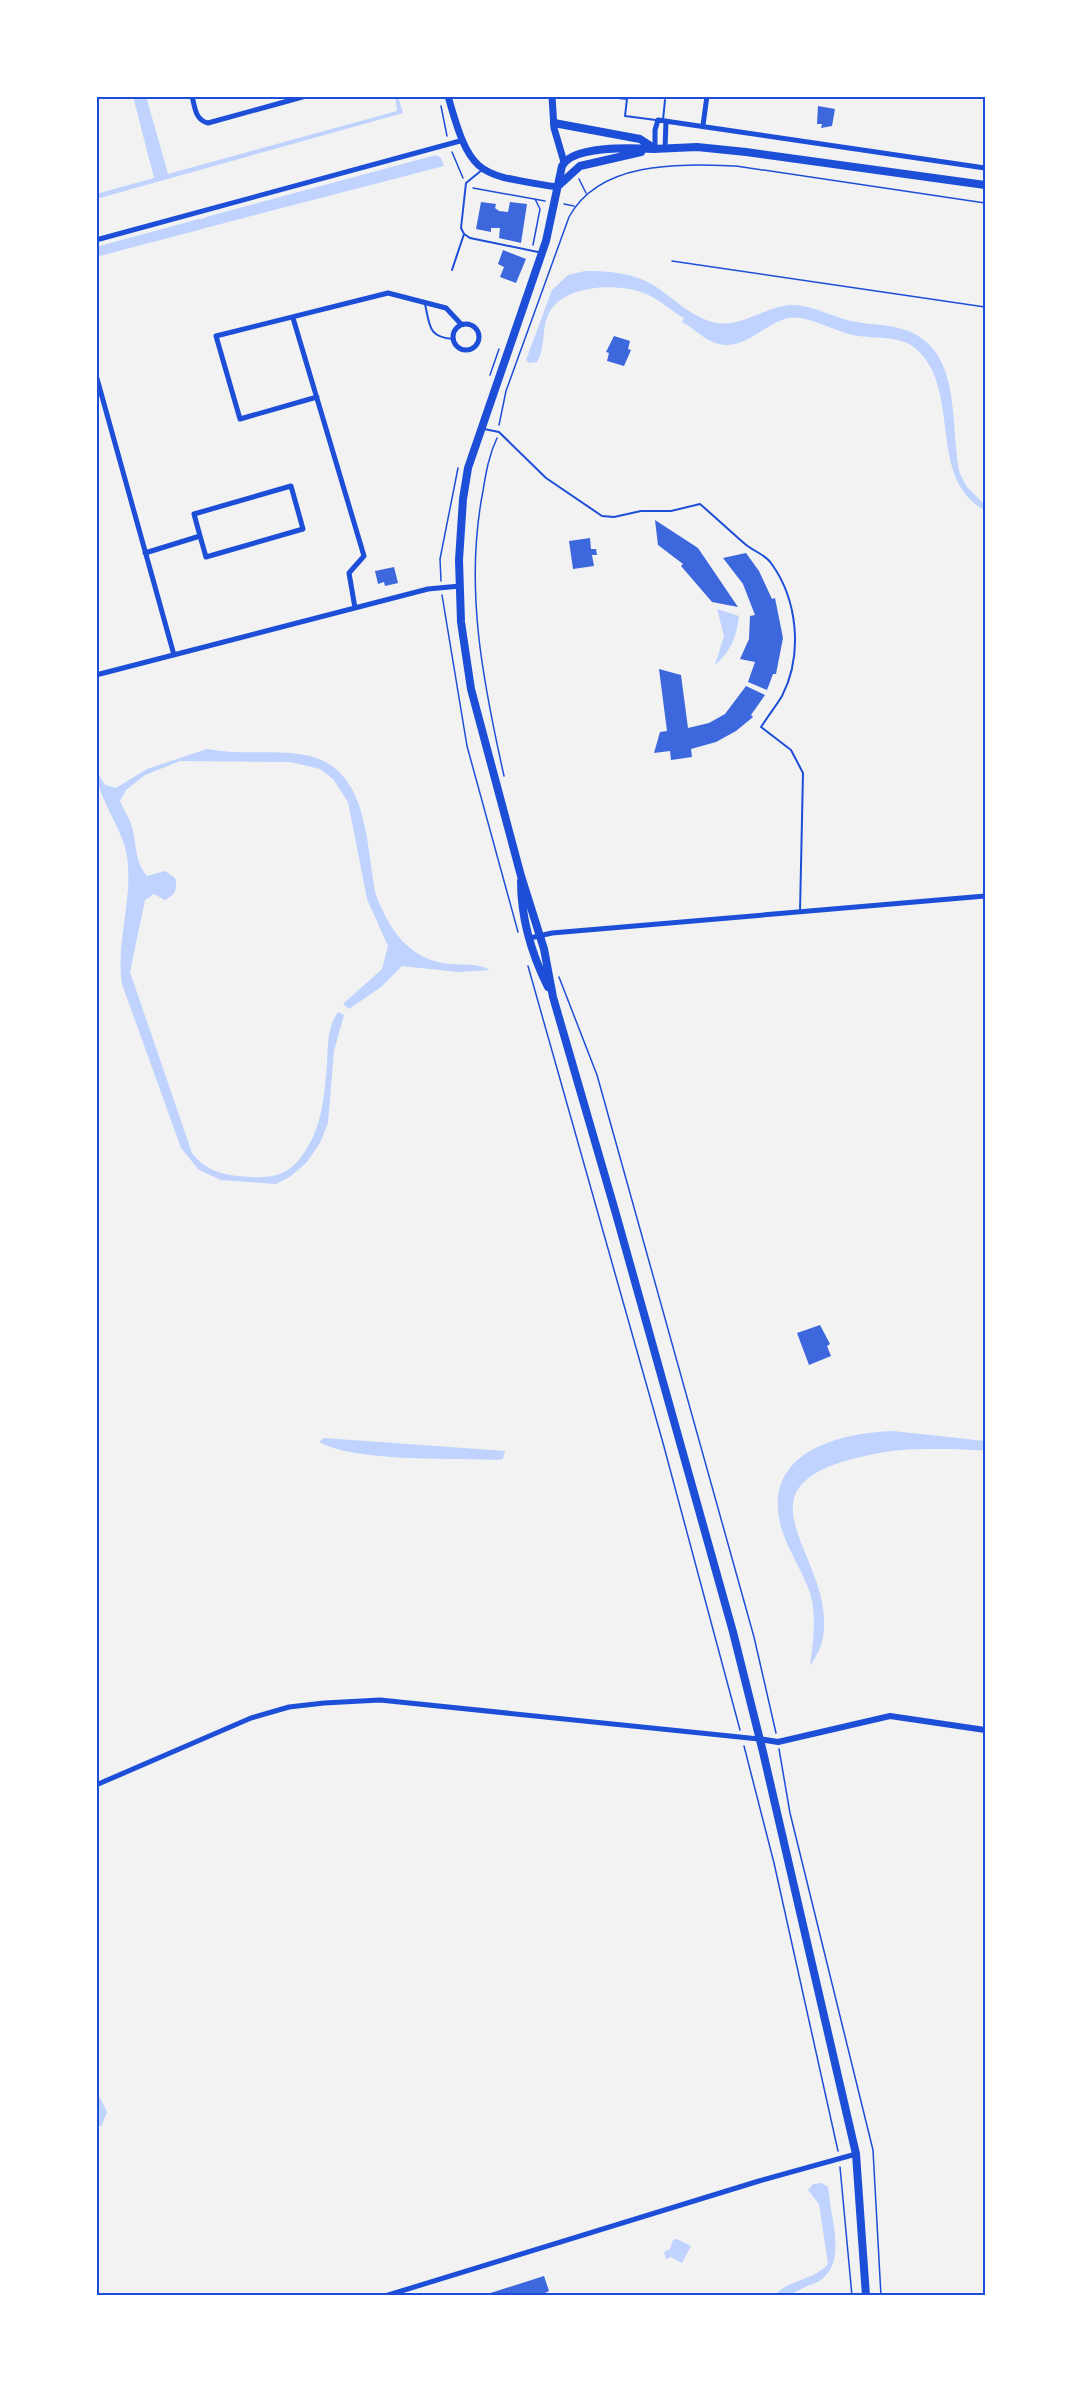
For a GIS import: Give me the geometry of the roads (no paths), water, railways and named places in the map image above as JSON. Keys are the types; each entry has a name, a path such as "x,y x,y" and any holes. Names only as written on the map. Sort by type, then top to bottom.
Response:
{"main road":[{"path":"448,96 460,141 482,170 501,178 557,187"},
{"path":"552,96 554,123 564,162 542,253 480,429 463,499 460,586 462,622 471,689 521,876 540,936 552,997 620,1225 733,1632 856,2154 866,2296"},
{"path":"554,123 640,139 656,149"},
{"path":"557,187 580,166 665,148 746,152 985,185"},
{"path":"564,162 568,158 612,149 656,149"},
{"path":"521,876 521,903 542,975 552,997"}],"street":[{"path":"192,96 197,116 208,123 280,99 306,96"},
{"path":"703,126 707,96"},
{"path":"662,120 985,168"},
{"path":"662,120 665,148"},
{"path":"656,149 662,120"},
{"path":"96,240 460,141"},
{"path":"317,398 240,419 216,336 388,293 452,312 461,324"},
{"path":"293,318 364,556 349,573 355,608"},
{"path":"461,324 470,324 477,329 480,337 477,345 465,351 457,347 453,339 454,330 461,324"},
{"path":"96,375 174,655"},
{"path":"291,486 303,529 207,557 200,536 194,514 291,486"},
{"path":"146,552 200,536"},
{"path":"96,675 355,608 441,587 460,586"},
{"path":"530,938 985,896"},
{"path":"96,1785 251,1719 289,1707 324,1703 380,1700 778,1742 890,1716 985,1730"},
{"path":"385,2296 856,2154"}],"lane":[{"path":"600,96 627,99 625,116 662,120 665,100"},
{"path":"452,270 464,234 462,228 466,183 482,170"},
{"path":"464,234 487,242 542,253"},
{"path":"424,302 432,332 438,337 453,339"},
{"path":"96,401 103,400"},
{"path":"480,429 499,432 546,478 602,516 615,517 641,512 671,511 700,504 746,545 770,561 786,592 794,622 795,650 792,672 782,695 761,727 791,750 803,773 800,912"}],"water":[{"path":"133,96 146,96 168,174 397,111 395,96 398,96 403,113 96,199 96,194 154,178"},
{"path":"436,155 441,158 444,166 209,227 206,217"},
{"path":"199,219 202,229 96,257 96,247"},
{"path":"585,271 613,272 639,278 655,286 692,313 717,323 736,322 782,306 792,305 863,323 896,327 922,338 936,352 945,370 950,390 960,474 967,487 985,505 985,510 967,496 956,478 938,386 929,365 915,348 902,341 853,335 795,317 773,324 742,342 719,344 682,322 684,318 649,295 633,290 606,287 579,291 556,303 545,325 540,356 537,362 529,363 526,360 552,290 568,275"},
{"path":"717,609 739,616 732,643 726,654 715,665 724,636"},
{"path":"207,749 299,754 322,760 339,772 352,789 360,808 366,829 376,895 387,920 395,931 412,950 435,961 475,965 490,970 458,972 402,966 381,987 349,1009 343,1004 382,969 388,946 367,899 348,802 333,779 320,769 290,762 180,761 145,775 126,790 120,801 132,827 140,865 147,876 165,871 175,878 176,882 175,891 165,900 154,894 145,900 130,972 192,1153 198,1160 217,1172 249,1177 278,1174 296,1163 308,1147 318,1125 325,1090 330,1031 338,1012 344,1015 334,1051 328,1123 320,1143 307,1162 291,1176 276,1184 221,1180 199,1170 181,1148 122,984 121,951 128,885 126,851 100,789 96,770 105,785 116,788 147,769"},
{"path":"893,1431 985,1441 985,1450 916,1449 879,1453 830,1466 803,1483 793,1502 795,1525 815,1577 823,1606 823,1637 810,1666 814,1630 812,1602 807,1585 782,1530 778,1504 781,1483 791,1466 807,1453 826,1443 870,1433"},
{"path":"324,1438 505,1451 503,1459 497,1460 379,1456 356,1453 319,1442"},
{"path":"96,2090 107,2112 101,2127 98,2124"},
{"path":"821,2183 828,2187 835,2239 834,2261 829,2271 818,2282 791,2294 774,2296 786,2286 816,2274 828,2264 819,2204 808,2190 813,2184"},
{"path":"677,2239 691,2246 682,2263 671,2257 666,2259 664,2252 670,2249 673,2240"}],"waterway":[{"path":"186,228 220,219"}]}
